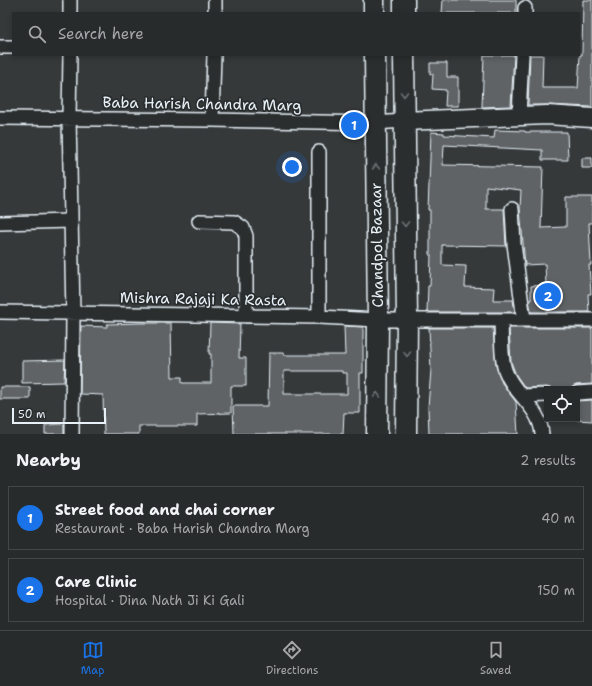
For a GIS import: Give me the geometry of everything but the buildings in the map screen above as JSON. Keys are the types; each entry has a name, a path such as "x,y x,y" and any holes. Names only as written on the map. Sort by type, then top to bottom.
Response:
{"main road":[{"path":"374,0 374,12"},
{"path":"404,0 404,12"},
{"name":"Chandpol Bazaar","path":"375,56 378,320 377,434"},
{"name":"Chandpol Bazaar","path":"404,56 406,434"}],"street":[{"path":"70,0 70,12"},
{"path":"215,0 215,12"},
{"path":"0,47 12,47"},
{"path":"70,56 69,118 73,314 72,434"},
{"path":"212,120 214,56"},
{"path":"519,116 522,56"},
{"path":"404,121 547,115 592,118"},
{"name":"Baba Harish Chandra Marg","path":"0,118 375,123 404,121"},
{"path":"319,152 319,317"},
{"path":"512,209 514,244 524,320"},
{"path":"0,223 71,221"},
{"path":"199,221 234,222 243,228 246,243 246,316"},
{"name":"Mishra Rajaji Ka Rasta","path":"0,312 319,317 378,320 592,320"},
{"path":"502,320 503,358 505,369 512,384 539,420 542,434"},
{"path":"580,393 592,392"},
{"path":"522,396 544,395"}],"place":[{"name":"Street food and chai corner","path":"354,125"},
{"name":"Care Clinic","path":"548,296"}]}
